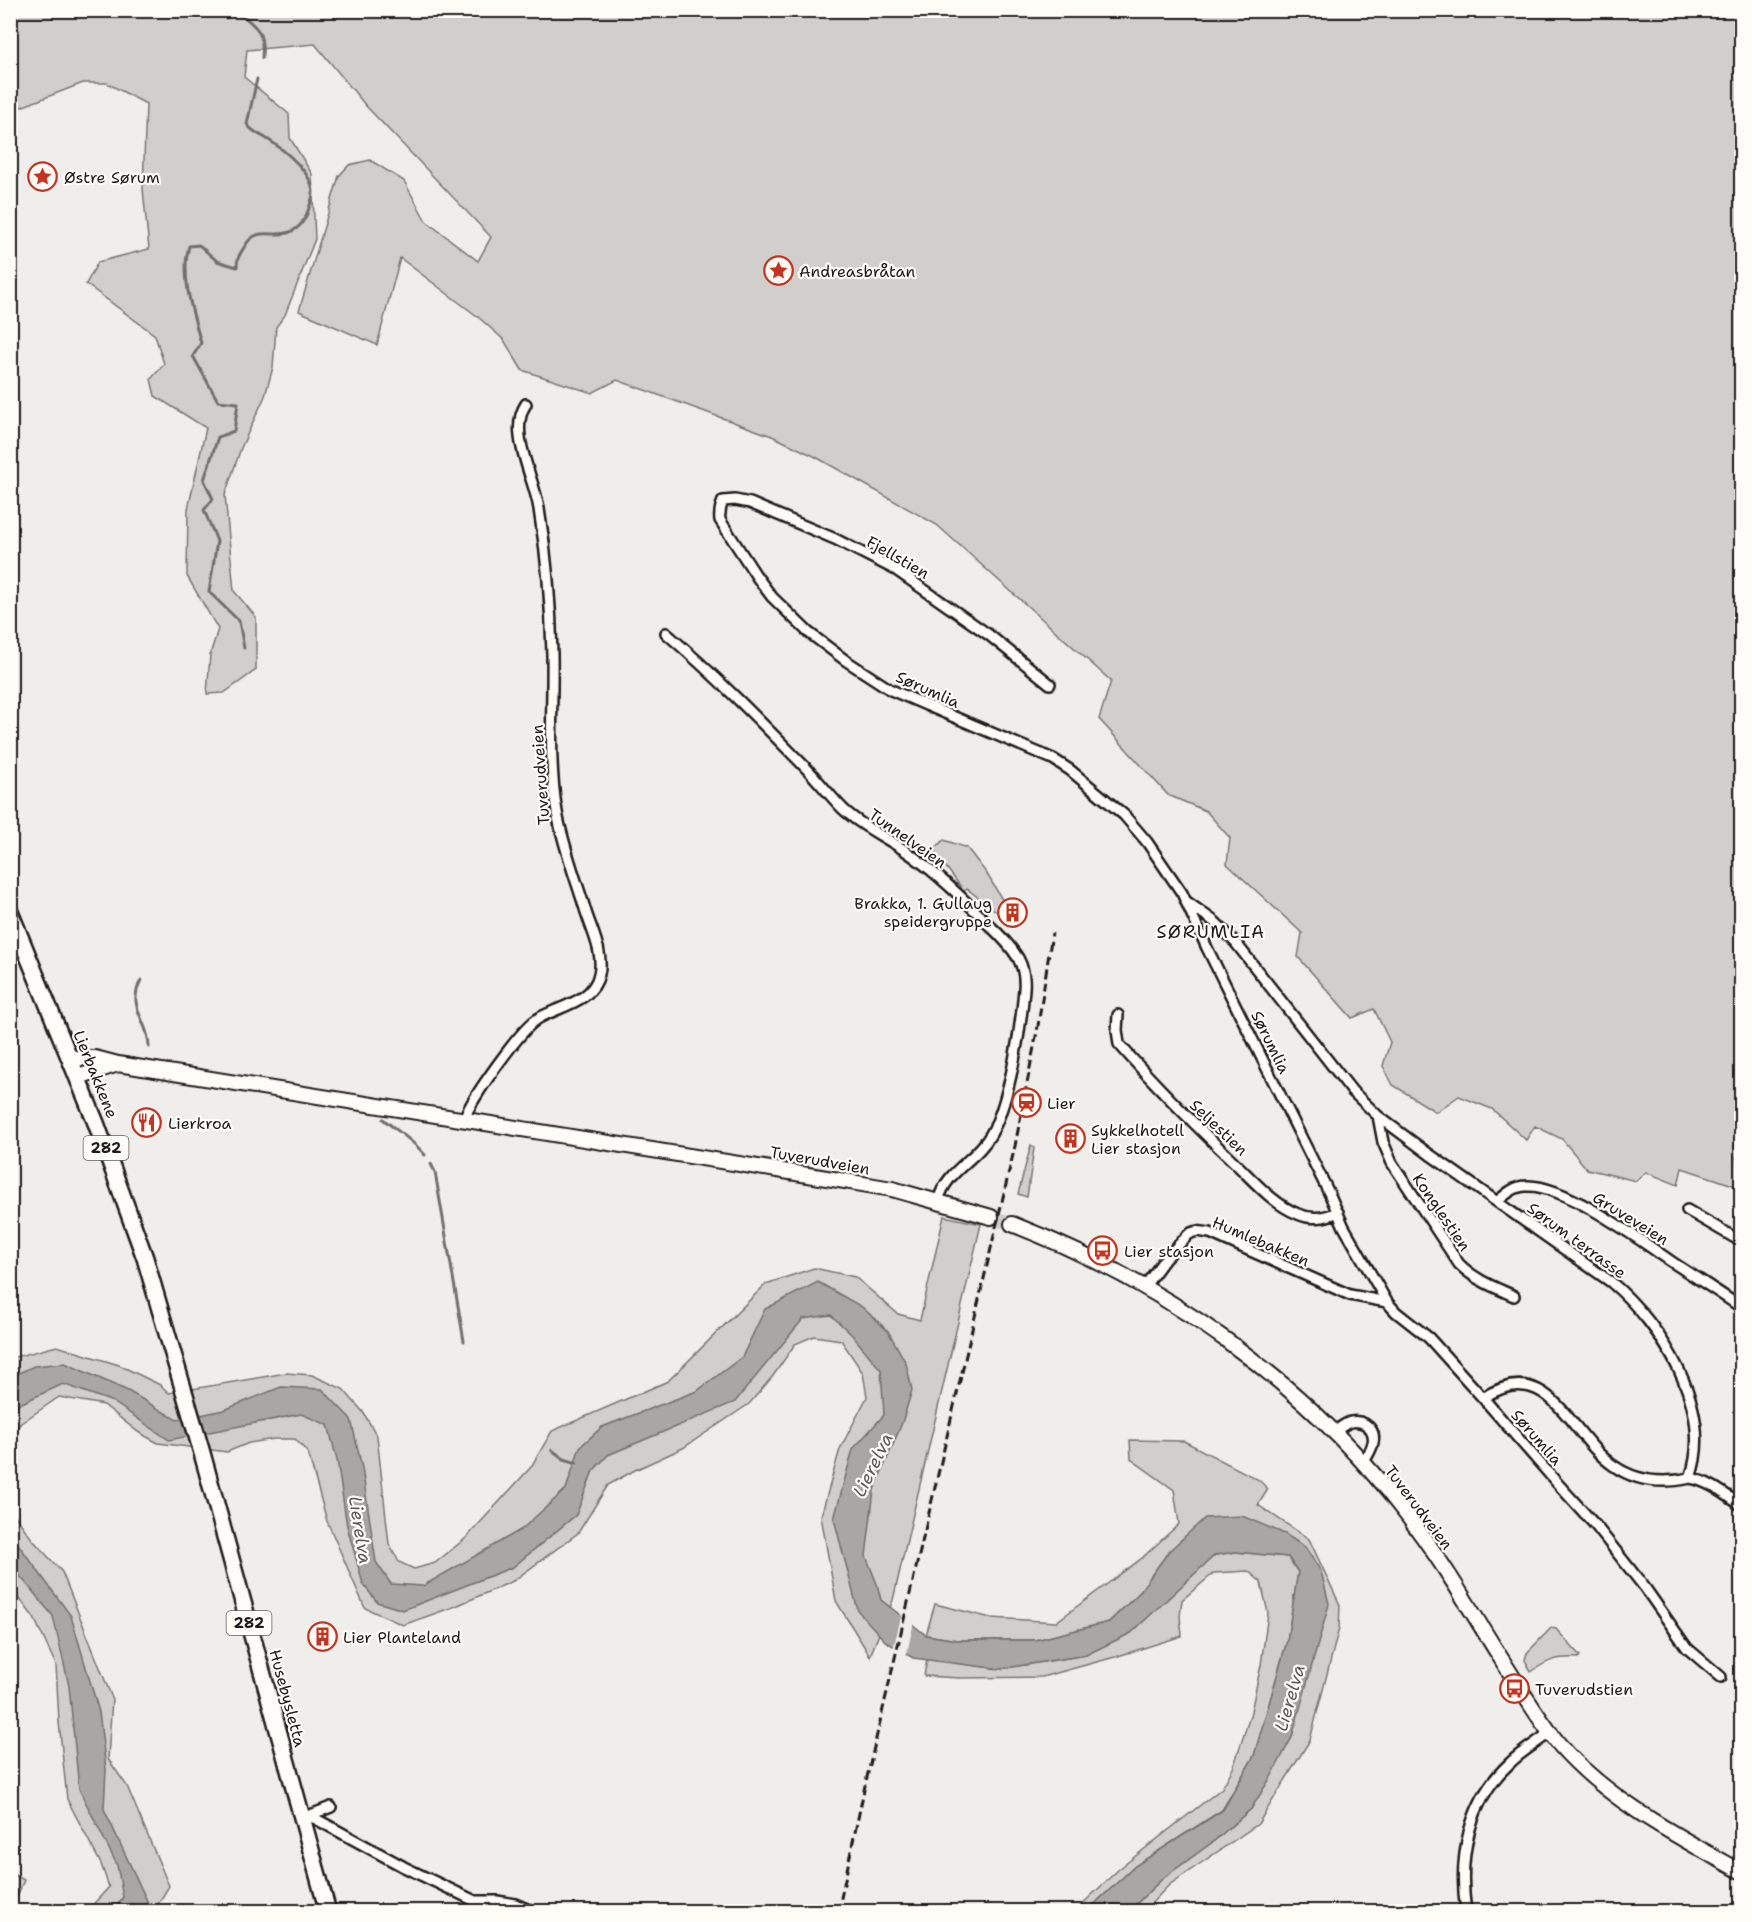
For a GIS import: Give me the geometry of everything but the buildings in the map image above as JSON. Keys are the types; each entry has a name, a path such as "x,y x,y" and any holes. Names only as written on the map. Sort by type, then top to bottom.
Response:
{"main road":[{"name":"Lierbakkene","path":"10,912 78,1077 138,1238 184,1390"},
{"name":"Tuverudveien","path":"70,1058 95,1058 118,1064 839,1180 939,1201 991,1217"},
{"name":"Tuverudveien","path":"78,1077 118,1064"},
{"name":"Tuverudveien","path":"1012,1224 1072,1248 1145,1286 1245,1354 1292,1393 1363,1462 1404,1511 1550,1732 1580,1765 1620,1798 1742,1872"},
{"name":"Husebysletta","path":"184,1390 305,1818 328,1911"}],"street":[{"name":"Tuverudveien","path":"464,1119 522,1034 538,1018 573,1003 589,992 599,975 600,965 595,940 563,842 557,811 551,746 552,652 549,593 539,506 520,440 521,414 526,404"},
{"name":"Fjellstien","path":"719,513 723,501 735,500 750,503 866,554 896,570 932,594 989,635 1050,684"},
{"name":"Sørumlia","path":"719,513 725,529 757,577 779,604 808,632 845,660 891,690 1053,759 1070,770 1124,815 1147,842 1186,901 1356,1249 1386,1302 1429,1338 1483,1398 1603,1534 1645,1587 1687,1648 1721,1677"},
{"name":"Tunnelveien","path":"666,633 761,722 841,808 863,825 914,856 946,883 998,934 1018,958 1023,970 1024,987 1015,1054 1003,1104 991,1136 950,1177 944,1185 939,1201"},
{"name":"Sørum terrasse","path":"1186,901 1215,922 1235,942 1352,1091 1378,1116 1629,1296 1661,1337 1677,1366 1690,1402 1696,1445 1690,1478"},
{"name":"Seljestien","path":"1118,1015 1119,1044 1175,1105 1272,1197 1286,1208 1308,1217 1323,1218 1338,1212"},
{"name":"Konglestien","path":"1378,1116 1387,1154 1411,1195 1459,1264 1482,1282 1514,1296"},
{"name":"Gruveveien","path":"1498,1201 1524,1185 1552,1190 1630,1232 1742,1308"},
{"path":"1688,1210 1742,1242"},
{"name":"Humlebakken","path":"1145,1286 1181,1242 1196,1231 1210,1233 1350,1295 1386,1302"},
{"path":"1483,1398 1509,1385 1528,1385 1540,1390 1560,1408 1600,1455 1615,1467 1630,1475 1659,1482 1690,1478 1699,1480 1723,1492 1742,1506"},
{"path":"1334,1432 1352,1422 1360,1422 1368,1426 1374,1434 1374,1443 1363,1462"},
{"path":"1466,1911 1462,1887 1464,1859 1474,1814 1500,1772 1550,1732"},
{"path":"305,1818 331,1807"},
{"path":"305,1818 327,1824 412,1871 475,1901 515,1904 534,1911"},
{"path":"471,1911 475,1901"}],"shaded area":[{"path":"11,10 1741,11 1741,1197 1733,1185 1682,1168 1678,1185 1646,1172 1636,1181 1587,1169 1562,1139 1535,1126 1526,1140 1492,1109 1459,1096 1436,1112 1393,1085 1383,1066 1390,1042 1374,1009 1352,1018 1298,957 1302,933 1227,864 1230,838 1206,811 1168,795 1099,719 1111,681 937,525 814,456 772,436 617,380 592,393 522,370 504,340 477,316 400,258 377,345 299,311 339,176 349,165 370,160 404,181 426,221 478,261 491,237 366,106 315,44 247,50 244,77 289,114 290,138 312,174 315,239 285,315 276,327 273,367 265,396 241,448 225,495 234,591 256,617 256,670 224,693 207,694 210,655 218,629 187,576 188,509 206,428 155,396 151,379 164,364 155,335 86,284 98,262 149,249 143,189 146,104 107,83 83,83 11,111"},
{"path":"944,840 967,848 987,874 1004,903 997,912 967,889 962,893 958,890 961,887 936,854 935,848"},
{"path":"1031,1145 1034,1148 1027,1197 1018,1194"},
{"path":"944,1216 981,1224 893,1600 870,1656 836,1601 821,1516 840,1449 867,1397 863,1373 841,1340 814,1336 795,1344 773,1376 749,1404 683,1448 608,1485 578,1533 513,1581 456,1606 403,1625 365,1608 327,1521 308,1453 295,1439 274,1439 249,1443 227,1452 158,1443 138,1432 104,1405 59,1397 21,1423 11,1434 11,1358 57,1346 119,1365 160,1385 169,1393 286,1373 312,1375 343,1389 363,1412 377,1436 389,1544 399,1562 414,1569 435,1563 466,1538 531,1467 552,1431 668,1381 766,1284 814,1268 855,1277 898,1314 920,1320"},
{"path":"1130,1440 1184,1441 1259,1480 1268,1489 1258,1505 1309,1539 1340,1605 1339,1628 1310,1740 1258,1824 1169,1885 1144,1911 1129,1911 1162,1879 1214,1841 1251,1809 1292,1737 1305,1547 1169,1551 1138,1594 1109,1622 1036,1640 957,1640 926,1635 935,1604 991,1618 1056,1622 1142,1558 1179,1524 1174,1490 1131,1459"},
{"path":"11,1510 32,1539 62,1572 112,1698 108,1759 127,1786 169,1886 154,1911 87,1911 109,1887 101,1864 67,1799 56,1665 34,1618 11,1587"},
{"path":"1236,1552 1288,1557 1298,1572 1287,1641 1254,1756 1222,1810 1135,1866 1087,1911 1075,1911 1119,1869 1222,1788 1233,1768 1250,1716 1261,1665 1268,1613 1261,1582 1248,1571 1214,1573 1182,1600 1180,1616 1182,1636 1042,1677 924,1676 927,1659 1000,1669 1086,1655 1215,1555"},
{"path":"1551,1628 1556,1629 1580,1656 1553,1660 1531,1672 1525,1660 1527,1653"},
{"path":"11,1873 24,1880 11,1911"}],"water":[{"name":"Lierelva","path":"818,1282 862,1307 888,1331 906,1363 912,1390 902,1423 874,1490 866,1556 881,1600 926,1635 957,1640 1036,1640 1109,1622 1138,1594 1169,1551 1205,1518 1242,1516 1285,1534 1305,1547 1321,1571 1329,1604 1292,1737 1271,1777 1251,1809 1214,1841 1162,1879 1129,1911 1087,1911 1135,1866 1223,1810 1254,1756 1287,1641 1298,1572 1288,1557 1236,1552 1215,1555 1131,1633 1086,1655 1000,1669 913,1658 885,1641 858,1611 834,1519 853,1449 884,1415 881,1370 852,1335 831,1315 803,1319 735,1402 608,1455 593,1471 576,1515 513,1567 403,1610 377,1602 363,1584 347,1526 337,1460 328,1425 301,1414 169,1440 113,1402 63,1384 11,1408 10,1377 34,1366 65,1363 128,1391 177,1420 224,1410 281,1387 322,1389 351,1419 362,1468 376,1562 391,1584 423,1586 522,1529 566,1489 580,1447 602,1427 697,1391 742,1357 765,1309"},
{"path":"10,1533 71,1616 99,1712 106,1769 104,1809 148,1903 143,1911 113,1911 123,1897 117,1865 79,1789 69,1686 53,1616 11,1565"}],"pier":[{"path":"902,1613 914,1622 906,1657 893,1649"}],"waterway":[{"path":"216,10 226,18 238,12 255,26 261,36 262,58"},
{"path":"244,648 239,621 209,592 217,541 204,510 213,499 204,480 218,437 234,431 238,403 218,401 193,356 201,343 194,320 186,269 189,246 199,245 217,261 237,267 239,256 250,240 260,234 284,234 295,230 302,223 309,209 313,190 305,172 289,155 252,130 247,124 257,79"},
{"path":"141,980 136,999 146,1029 149,1047"},
{"path":"383,1119 425,1155"},
{"path":"1738,1165 1737,1157 1742,1152"},
{"path":"431,1164 435,1172 464,1341"},
{"path":"552,1450 564,1459 577,1463"}],"tunnel":[{"path":"991,1217 1012,1224"}],"railway":[{"path":"838,1912 864,1790 1015,1146 1038,1026 1052,933"}],"place":[{"name":"Østre Sørum","path":"43,177"},
{"name":"Andreasbråtan","path":"778,271"},
{"name":"Brakka, 1. Gullaug speidergruppe","path":"1013,912"},
{"name":"Lier","path":"1026,1103"},
{"name":"Lierkroa","path":"147,1123"},
{"name":"Sykkelhotell Lier stasjon","path":"1070,1139"},
{"name":"Lier stasjon","path":"1103,1251"},
{"name":"Lier Planteland","path":"322,1637"},
{"name":"Tuverudstien","path":"1514,1689"}],"district":[{"name":"SØRUMLIA","path":"1211,932"}]}
